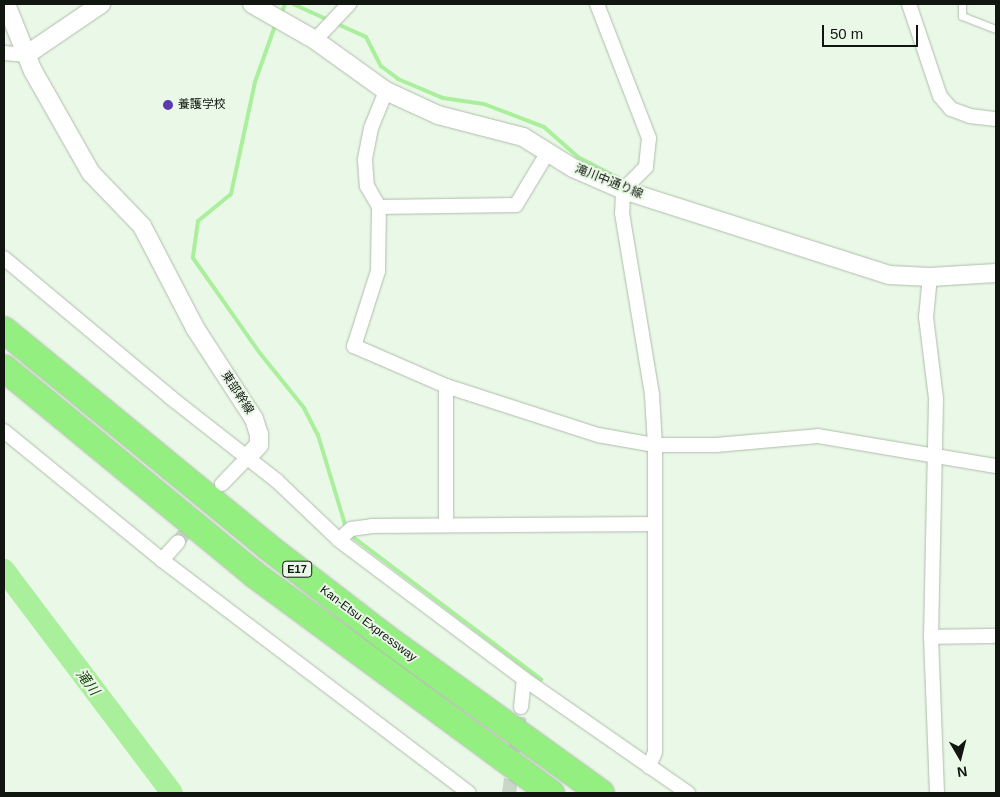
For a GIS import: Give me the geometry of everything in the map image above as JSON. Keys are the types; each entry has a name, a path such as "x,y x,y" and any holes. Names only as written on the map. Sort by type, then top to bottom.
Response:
{"highway":[{"name":"Kan-Etsu Expressway","path":"4,330 268,547 386,638 601,793"},
{"name":"E17","path":"4,368 255,575 551,793"}],"street":[{"name":"東部幹線","path":"6,4 26,55 91,173 142,226 194,328 254,419 259,434 259,445 248,457"},
{"name":"滝川中通り線","path":"252,4 280,18 315,40 386,92 438,115 523,137 573,168 623,190 857,268 889,276 930,277 978,271 996,273"},
{"path":"315,40 349,4"},
{"path":"597,4 650,138 646,167 623,190 622,213 652,395 655,445 655,752 648,767"},
{"path":"909,4 940,96 951,108 970,116 996,119"},
{"path":"4,53 26,55 92,6"},
{"path":"386,92 371,128 365,160 367,186 379,207 378,271 354,346 446,386 598,435 655,445 716,445 818,436 996,466"},
{"path":"379,207 516,205 548,152"},
{"path":"4,258 170,397 248,457 524,679 688,793"},
{"path":"930,277 926,317 936,399 933,454 931,637 937,793"},
{"path":"446,386 446,525"},
{"path":"4,431 162,560 469,793"},
{"path":"222,484 248,457"},
{"path":"345,535 446,525 655,524"},
{"path":"162,560 178,542"},
{"path":"931,637 996,636"},
{"path":"521,707 524,679"}],"lane":[{"path":"962,4 962,16 996,29"}],"waterway":[{"path":"281,15 285,4"},
{"path":"293,4 366,37 381,66 398,79 443,98 484,104 544,127 578,157 622,180"},
{"path":"276,23 255,82 231,194 198,221 193,258 259,352 304,408 318,435 346,528"},
{"path":"349,534 541,679"},
{"name":"滝川","path":"4,570 172,793"}],"tunnel":[{"path":"178,542 214,495"},
{"path":"509,793 521,707"}],"place":[{"name":"養護学校","path":"168,105"}]}
